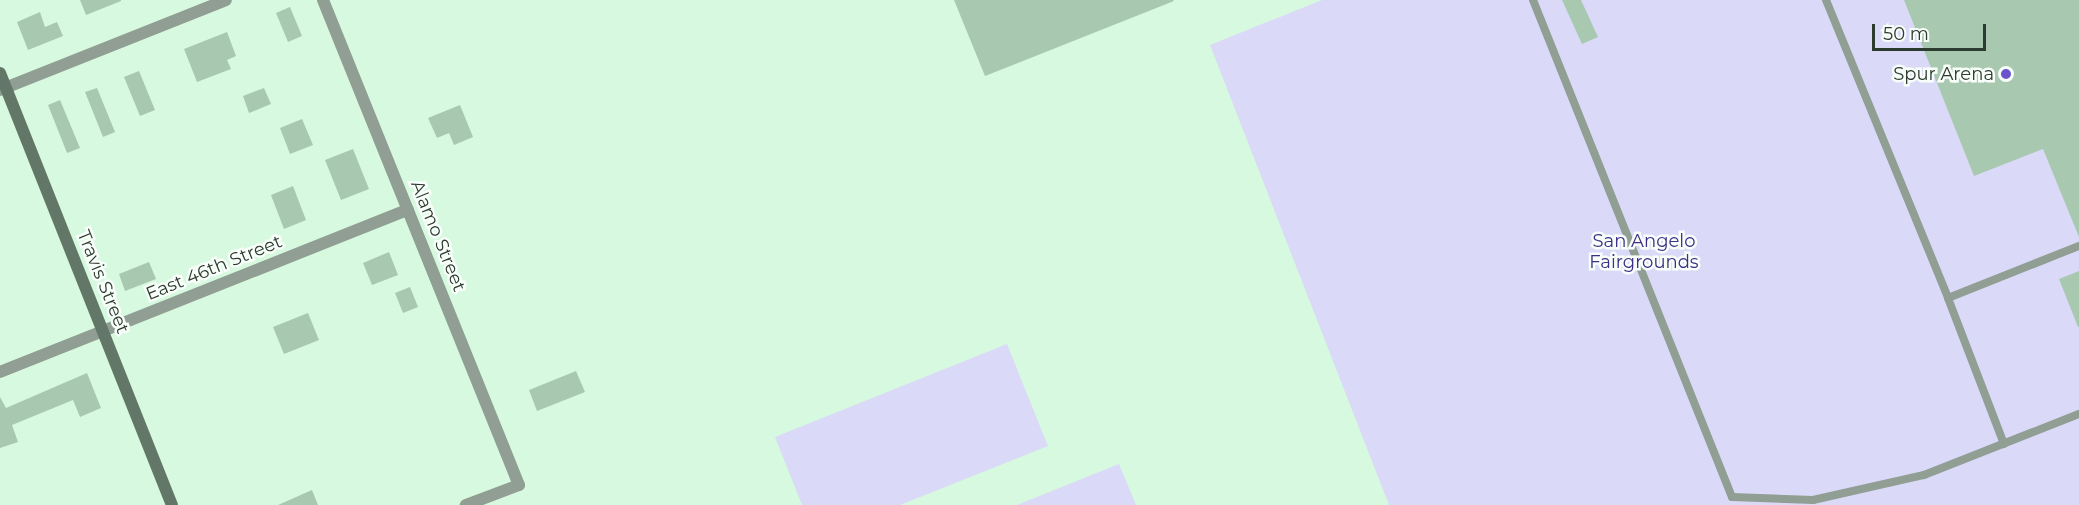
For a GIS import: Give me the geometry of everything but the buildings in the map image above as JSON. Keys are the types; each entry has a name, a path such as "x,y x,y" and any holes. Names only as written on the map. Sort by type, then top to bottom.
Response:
{"street":[{"path":"3,89 226,0"},
{"name":"Alamo Street","path":"323,0 519,485 466,505"},
{"name":"Travis Street","path":"0,73 3,89 172,505"},
{"name":"East 46th Street","path":"0,372 408,210"}],"lane":[{"path":"1533,0 1732,497 1813,500 1924,476 2079,414"},
{"path":"1826,0 1948,298 2004,444"},
{"path":"1948,298 2079,246"}],"green space":[{"name":"San Angelo Fairgrounds","path":"1322,0 2079,0 2079,505 1389,505 1210,45"},
{"path":"1007,344 1048,446 900,505 802,505 775,437"},
{"path":"1119,464 1136,505 1017,505"}],"place":[{"name":"Spur Arena","path":"2006,74"}]}
